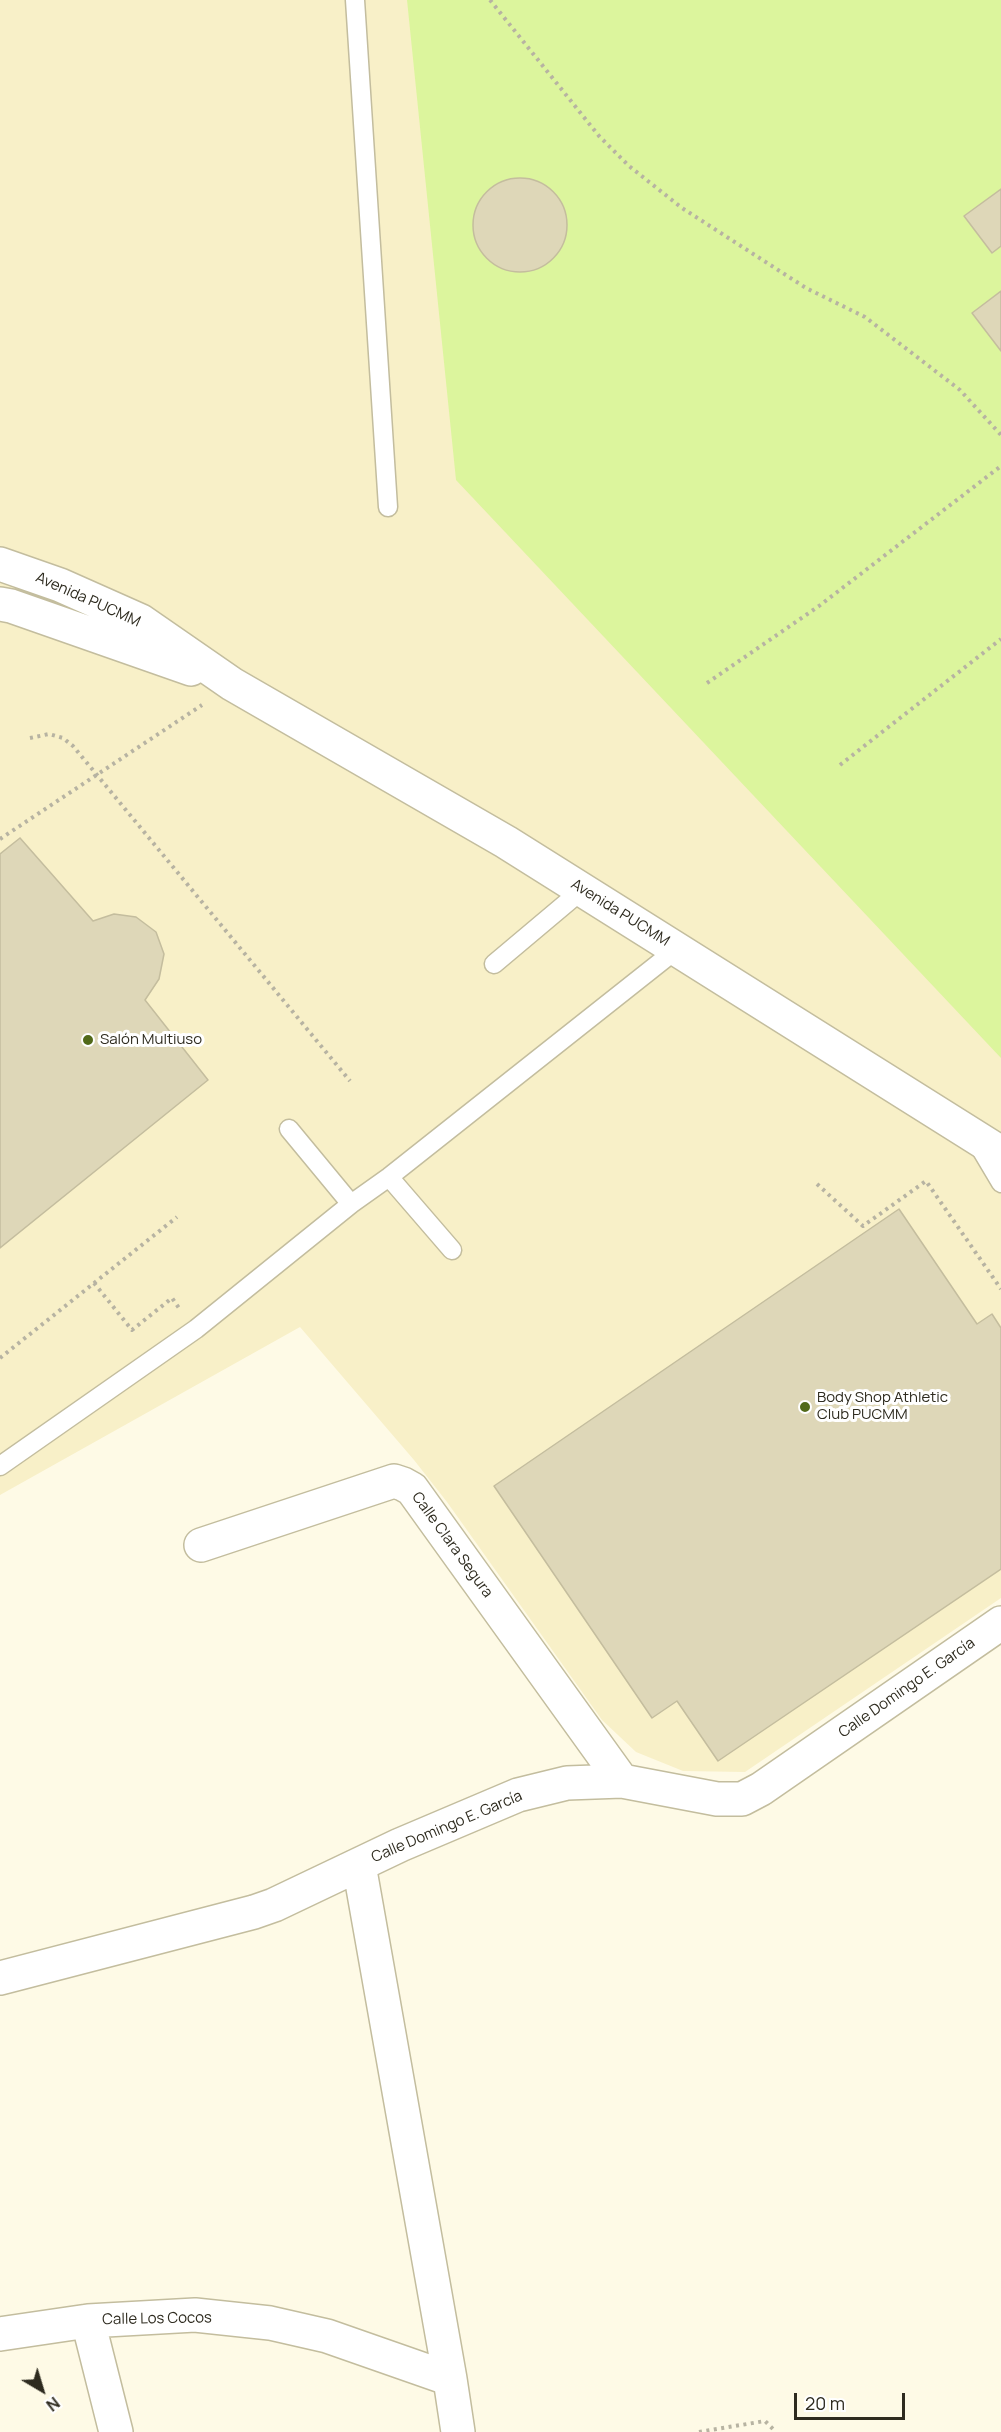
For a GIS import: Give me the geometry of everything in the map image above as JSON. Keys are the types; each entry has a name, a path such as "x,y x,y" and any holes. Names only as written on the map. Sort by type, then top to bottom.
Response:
{"street":[{"name":"Avenida PUCMM","path":"0,564 60,585 141,621 232,684 495,836 1001,1153"},
{"name":"Avenida PUCMM","path":"0,604 232,684"},
{"name":"Calle Clara Segura","path":"201,1545 394,1481 412,1489 622,1781"},
{"name":"Calle Domingo E. García","path":"0,1978 254,1912 274,1905 400,1845 518,1795 567,1783 622,1781 717,1799 742,1799 761,1789 1001,1623"},
{"path":"359,1865 458,2432"},
{"name":"Calle Los Cocos","path":"0,2334 88,2321 195,2315 270,2323 327,2336 450,2379"},
{"path":"88,2321 116,2432"}],"lane":[{"path":"356,0 388,507"},
{"path":"494,964 582,890"},
{"path":"0,1466 196,1329 351,1204 389,1177 677,949"},
{"path":"289,1129 351,1204"},
{"path":"972,1134 1001,1183"},
{"path":"389,1177 452,1250"}],"path":[{"path":"490,0 599,136 629,166 682,208 806,288 864,316 960,390 1001,435"},
{"path":"707,683 819,606 1001,466"},
{"path":"840,765 1001,639"},
{"path":"0,839 232,684"},
{"path":"30,738 49,734 63,738 73,746 350,1081"},
{"path":"817,1184 863,1226 926,1181 1001,1289"},
{"path":"0,1358 177,1217"},
{"path":"94,1283 132,1330 172,1298 196,1329"},
{"path":"699,2432 765,2421 776,2432"}],"shaded area":[{"path":"0,0 1001,0 1001,1598 745,1772 683,1771 636,1752 602,1720 447,1502 300,1327 0,1495"}],"green space":[{"path":"407,0 1001,0 1001,1058 456,480"}],"building":[{"path":"520,178 538,181 553,192 564,207 567,225 564,243 553,258 538,269 520,272 502,269 487,258 476,243 473,225 476,207 487,192 502,181"},
{"path":"1001,189 1001,246 992,253 964,216"},
{"path":"1001,291 1001,351 972,313"},
{"name":"Salón Multiuso","path":"20,838 93,921 114,914 136,917 156,932 164,954 159,979 145,1000 208,1080 0,1248 0,854"},
{"name":"Body Shop Athletic Club PUCMM","path":"899,1209 977,1324 992,1314 1001,1328 1001,1569 718,1761 677,1701 652,1718 494,1486"}],"place":[{"name":"Salón Multiuso","path":"88,1040"},
{"name":"Body Shop Athletic Club PUCMM","path":"805,1407"}]}
